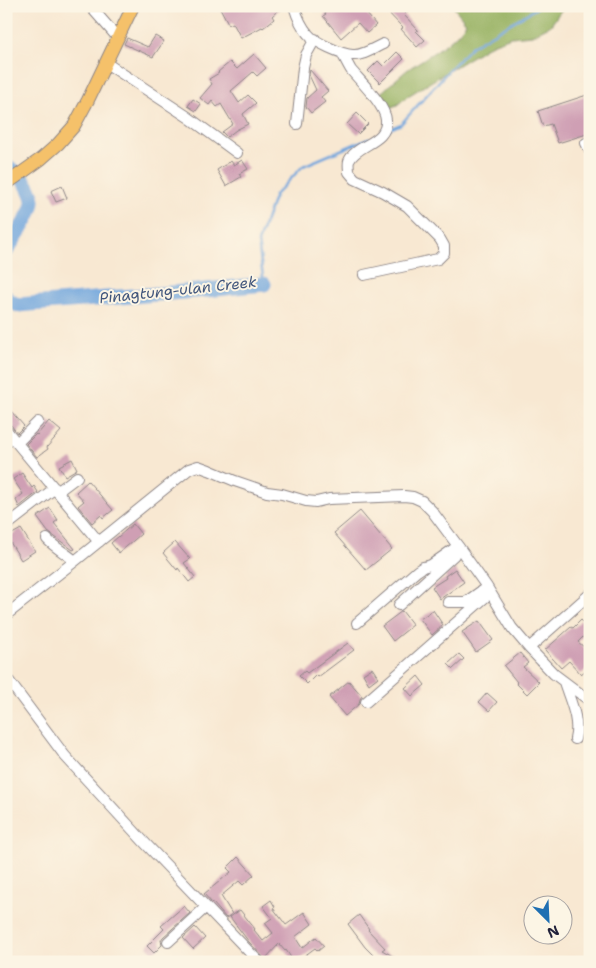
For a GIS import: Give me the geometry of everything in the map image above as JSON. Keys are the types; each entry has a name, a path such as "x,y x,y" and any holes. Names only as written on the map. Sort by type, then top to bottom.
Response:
{"main road":[{"path":"6,184 41,159 74,126 133,6"}],"street":[{"path":"90,6 118,38"},
{"path":"294,6 302,26 309,37 342,53 354,56 383,44"},
{"path":"297,124 303,68 306,55 315,40"},
{"path":"342,53 350,68 377,100 386,116 386,125 380,136 352,155 349,162 349,172 355,179 407,206 440,239 444,246 444,253 438,260 364,276"},
{"path":"106,63 188,116 237,153"},
{"path":"590,142 586,143 590,151"},
{"path":"17,443 38,422"},
{"path":"6,430 99,542"},
{"path":"6,615 75,562 189,469 198,466 267,492 306,501 414,497 422,501 432,511 489,590 512,628 529,648 554,674 590,701"},
{"path":"6,526 77,477"},
{"path":"46,539 75,562"},
{"path":"399,605 459,548"},
{"path":"357,623 417,571 459,548"},
{"path":"448,602 466,602 489,590"},
{"path":"366,702 489,590"},
{"path":"529,648 590,594"},
{"path":"6,678 66,756 144,842 259,962"},
{"path":"564,681 577,721 578,730 575,739"},
{"path":"168,942 206,907"}],"green space":[{"path":"453,6 564,6 551,25 532,35 511,37 492,44 408,96 397,105 386,109 377,96 407,70 447,43 466,23"}],"building":[{"path":"219,6 283,6 272,16 274,19 263,28 241,38 233,23 229,25"},
{"path":"320,6 376,6 367,14 376,25 367,33 358,23 341,38 323,16 326,14"},
{"path":"382,6 413,6 404,15 425,40 417,47 401,29 403,28"},
{"path":"155,36 164,41 153,57 124,44 127,38 148,47"},
{"path":"397,52 404,59 380,83 368,71 378,61 383,66"},
{"path":"254,54 266,68 257,76 253,72 231,91 239,103 248,95 256,103 243,114 248,124 227,137 222,132 233,124 221,104 217,107 212,101 209,105 200,98 212,84 209,79 219,73 230,62 237,69"},
{"path":"310,70 328,91 321,97 325,102 311,113 306,107 307,98 316,90 309,75"},
{"path":"590,94 590,133 558,143 551,124 543,126 538,111"},
{"path":"193,99 201,104 196,111 188,106"},
{"path":"357,113 368,124 358,134 347,124"},
{"path":"242,160 248,169 239,174 241,177 226,186 217,170 231,161 234,165"},
{"path":"62,186 67,198 56,202 51,191"},
{"path":"10,410 24,426 17,433 11,425 6,423 6,413"},
{"path":"49,421 61,431 47,447 48,449 37,457 26,444"},
{"path":"72,459 77,469 65,476 59,466"},
{"path":"22,473 32,488 34,486 38,492 19,507 16,500 23,494 13,479"},
{"path":"88,481 113,510 103,518 101,515 92,523 78,506 84,501 76,492"},
{"path":"50,508 58,520 54,523 75,549 73,550 48,532 37,517"},
{"path":"360,511 392,549 366,570 334,533"},
{"path":"133,524 141,534 119,553 111,543"},
{"path":"21,529 35,551 21,560 7,537"},
{"path":"175,542 190,559 184,563 195,577 189,582 163,553"},
{"path":"455,569 464,582 440,599 432,587 446,578 445,576"},
{"path":"433,610 443,625 432,635 420,619"},
{"path":"402,611 413,625 393,641 382,626"},
{"path":"581,620 590,628 578,642 590,652 590,667 581,674 569,661 561,668 545,650"},
{"path":"479,621 493,640 476,652 462,632"},
{"path":"348,643 354,650 318,677 316,675 307,684 299,676 305,671 307,673"},
{"path":"520,653 528,663 523,667 539,682 527,694 516,683 504,666"},
{"path":"459,654 464,659 453,669 448,664"},
{"path":"372,668 378,677 369,684 363,674"},
{"path":"418,676 425,685 412,696 405,688"},
{"path":"349,681 362,696 359,704 345,716 329,697"},
{"path":"487,693 497,702 489,711 479,702"},
{"path":"238,857 254,875 243,885 239,881 221,896 232,914 226,918 204,894 231,872 227,868"},
{"path":"271,900 275,907 273,908 286,925 304,912 312,924 295,937 302,948 316,937 324,946 318,951 315,948 294,962 286,950 279,944 265,959 230,917 240,910 263,941 273,933 265,923 272,918 263,906"},
{"path":"184,906 190,913 163,937 161,940 162,945 154,953 147,946 164,929 161,926"},
{"path":"359,915 368,930 385,948 382,950 403,962 388,962 375,957 365,947 348,924"},
{"path":"195,927 205,938 193,949 183,938"}],"waterway":[{"name":"Pinagtung-ulan Creek","path":"387,130 401,124 472,46 540,6"},
{"name":"Pinagtung-ulan Creek","path":"264,284 258,242 275,195 303,166 369,138"},
{"name":"Pinagtung-ulan Creek","path":"6,167 23,179 30,190 33,200 27,219 6,252"},
{"name":"Pinagtung-ulan Creek","path":"6,297 9,301 18,305 264,284"}]}
